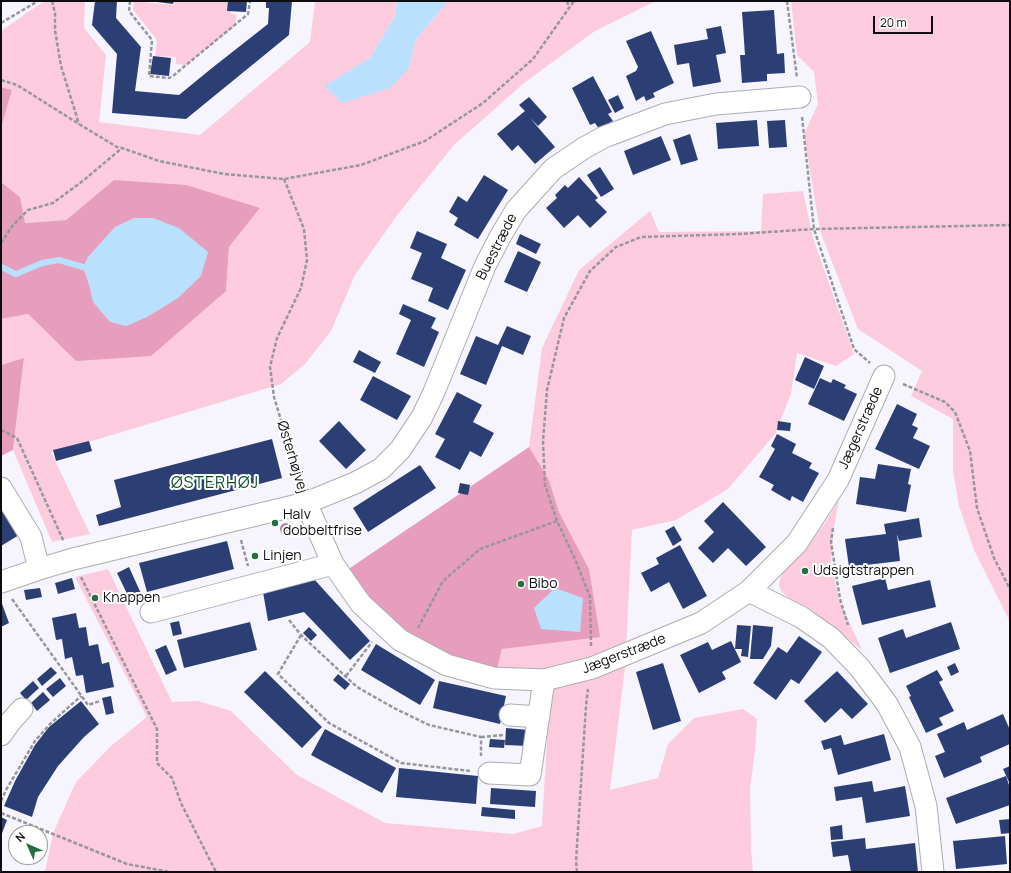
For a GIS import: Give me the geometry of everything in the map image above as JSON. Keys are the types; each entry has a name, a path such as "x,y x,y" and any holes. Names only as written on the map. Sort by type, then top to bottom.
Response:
{"street":[{"name":"Buestræde","path":"306,503 355,483 381,469 400,450 422,417 485,266 500,236 516,210 553,169 584,148 604,137 665,114 716,104 800,97"},
{"name":"Jægerstræde","path":"306,503 332,564 361,604 400,640 447,665 494,678 544,680 592,668 701,623 749,591 797,543 838,480 884,376"},
{"path":"1,488 31,536 39,569"},
{"name":"Østerhøjvej","path":"5,589 39,569 73,559 306,503"},
{"path":"151,612 332,564"},
{"path":"749,591 801,617 831,638 860,668 887,704 910,747 926,806 933,872"},
{"path":"485,773 530,774 544,680"},
{"path":"1,735 22,709"},
{"path":"510,715 539,717"}],"path":[{"path":"1,23 38,1"},
{"path":"52,1 55,13 55,30 62,66 79,124"},
{"path":"130,1 129,11 152,40 149,76 169,78 248,14 250,1"},
{"path":"567,1 570,9"},
{"path":"1,80 17,85 117,147 159,161 224,174 284,179 361,164 425,141 484,103 533,59 570,9 574,1"},
{"path":"788,1 814,229 854,349 884,376 945,402 955,412 970,451 977,508 994,558 1010,589"},
{"path":"1,243 12,225 28,210 53,203 84,180 122,148"},
{"name":"Østerhøjvej","path":"284,179 304,229 307,260 301,288 277,338 270,367 274,397 306,503"},
{"path":"577,872 576,861 586,706 592,668 590,597 575,559 556,521 545,485 542,441 547,390 564,318 590,271 616,247 641,238 814,229 1010,224"},
{"path":"1,430 17,438 61,536 157,729 157,763 172,778 181,803 216,872"},
{"path":"235,520 254,585"},
{"path":"410,645 443,581 480,549 556,521"},
{"path":"833,526 831,542 832,549 840,599 849,630"},
{"path":"5,589 88,705 100,701"},
{"path":"289,620 300,635 357,687 394,708 429,724 481,738 485,773 401,763 329,723 278,674 300,635"},
{"path":"346,676 385,626"},
{"path":"1,801 35,741 51,723 81,696"},
{"path":"1,813 115,860 127,864 170,872"}],"shaded area":[{"path":"44,1 85,1 84,28 106,55 99,122 200,135 310,42 315,1 397,1 395,16 370,58 325,86 409,68 415,41 448,1 656,1 595,31 524,83 454,145 398,214 355,275 331,331 305,364 281,384 51,452 90,534 52,542 13,450 24,359 1,365 1,319 28,314 76,361 226,291 229,247 260,208 114,180 66,220 24,223 20,197 1,182 1,128 12,90 1,87 1,31"},
{"path":"134,1 174,5 175,1 232,1 230,13 237,15 235,26 186,65 176,64 176,57 155,56 157,40 133,10"},
{"path":"791,1 1010,1 1010,622 974,550 959,506 953,470 953,419 911,396 922,371 858,329 820,231 804,134 818,104 814,72 797,55"},
{"path":"1,87 12,90 1,128"},
{"path":"114,180 186,185 260,208 229,247 226,291 151,356 76,361 28,314 1,319 1,182 20,197 25,223 66,220"},
{"path":"803,191 813,238 854,354 836,366 797,353 791,394 775,434 728,489 676,520 632,530 626,649 565,669 497,669 502,649 589,569 559,512 549,480 529,447 542,348 579,270 650,211 659,232 761,231 763,194"},
{"path":"24,358 13,450 1,456 1,365"},
{"path":"529,447 549,480 559,512 589,569 600,637 502,649 497,669 445,654 378,613 344,572"},
{"path":"839,500 833,533 831,562 839,600 862,650 812,610 789,598 782,592 779,586 783,573 810,543 823,526"},
{"path":"108,569 172,702 198,701 231,711 297,775 385,823 513,834 542,826 550,689 625,667 610,790 658,778 668,744 694,718 743,709 757,719 755,751 750,788 753,872 45,872 46,865 48,865 53,833 76,782 111,746 147,717 75,577"}],"water":[{"path":"397,1 448,1 415,41 409,68 390,88 342,103 324,86 370,58 395,16"},
{"path":"134,218 153,218 179,228 208,252 201,276 178,298 147,317 126,326 110,322 93,302 83,267 88,257 115,227"},
{"path":"555,588 583,598 580,632 541,629 534,608"}],"building":[{"path":"95,1 117,1 116,18 141,47 135,91 179,95 268,24 269,8 266,8 266,1 292,1 289,35 186,119 112,113 117,54 92,25"},
{"path":"157,1 174,1 173,4"},
{"path":"228,1 247,1 246,12 227,11"},
{"path":"774,10 777,54 784,53 785,73 767,74 767,81 742,83 740,55 745,55 742,12"},
{"path":"721,26 726,53 716,55 721,82 693,87 689,63 677,65 674,45 708,39 706,29"},
{"path":"651,31 674,83 653,93 655,97 646,101 644,96 636,101 626,76 636,71 638,67 626,41"},
{"path":"153,56 171,58 169,76 150,74"},
{"path":"593,76 612,112 608,114 613,121 599,129 595,123 590,125 572,88"},
{"path":"618,95 624,108 615,113 608,100"},
{"path":"529,97 547,117 538,126 530,118 555,147 535,164 518,145 512,151 497,134 525,111 519,105"},
{"path":"757,120 759,146 718,149 716,123"},
{"path":"785,120 787,147 769,148 767,121"},
{"path":"690,134 698,160 681,165 673,140"},
{"path":"661,136 671,160 633,175 624,151"},
{"path":"600,167 614,189 601,197 587,175"},
{"path":"484,175 508,190 478,239 454,225 458,218 449,212 458,196 467,202"},
{"path":"579,177 598,198 595,200 607,212 590,228 578,215 564,228 546,208 557,198 555,195 565,185 568,188"},
{"path":"417,231 447,244 441,258 466,270 448,310 428,301 433,288 411,279 422,253 410,248"},
{"path":"520,234 541,244 536,254 516,244"},
{"path":"518,251 541,262 527,292 504,282"},
{"path":"403,304 436,318 431,328 439,332 424,367 396,354 411,320 399,314"},
{"path":"507,326 531,336 523,355 502,346 486,385 460,374 476,336 498,345"},
{"path":"359,350 381,362 375,373 353,362"},
{"path":"805,357 824,366 814,389 795,380"},
{"path":"373,376 411,396 397,420 360,400"},
{"path":"820,378 831,383 833,379 846,385 844,388 857,394 844,421 808,404"},
{"path":"457,392 482,405 473,422 494,433 481,457 470,451 460,470 435,457 445,439 435,434"},
{"path":"897,404 917,414 912,425 918,428 913,438 930,446 919,469 875,449"},
{"path":"339,421 366,450 346,469 319,441"},
{"path":"778,421 791,423 790,431 777,430"},
{"path":"777,434 796,444 792,453 812,463 809,468 819,473 803,502 792,496 790,501 771,490 774,485 759,477 775,449 771,446"},
{"path":"272,439 282,478 99,526 96,515 121,507 114,480"},
{"path":"89,441 92,451 56,461 53,450"},
{"path":"878,464 911,469 908,484 911,485 906,512 856,504 860,477 875,479"},
{"path":"420,465 436,488 368,532 353,508"},
{"path":"460,483 470,485 468,495 458,493"},
{"path":"723,502 766,547 746,566 728,548 713,563 698,548 714,532 704,521"},
{"path":"1,507 19,535 1,546"},
{"path":"919,518 922,537 899,541 897,534 900,561 849,567 845,539 886,534 884,524"},
{"path":"674,526 682,540 673,546 665,531"},
{"path":"227,541 234,569 147,592 139,563"},
{"path":"680,545 707,596 683,609 669,582 651,592 641,573 659,564 656,558"},
{"path":"129,567 143,598 132,604 117,573"},
{"path":"72,578 75,589 58,594 55,583"},
{"path":"885,578 888,590 930,580 936,607 862,625 852,586"},
{"path":"314,579 370,641 350,660 304,612 268,621 263,592"},
{"path":"40,588 42,597 26,600 24,590"},
{"path":"1,601 9,623 1,627"},
{"path":"76,613 79,628 86,627 89,646 98,644 102,664 109,662 114,687 86,693 83,675 76,676 72,657 65,659 62,639 56,640 52,618"},
{"path":"179,621 182,634 173,636 170,623"},
{"path":"250,622 257,650 184,668 177,640"},
{"path":"951,622 960,649 890,673 878,638 903,629 906,638"},
{"path":"737,625 751,626 748,657 741,656 742,649 735,649"},
{"path":"753,625 773,627 771,646 763,659 750,659"},
{"path":"309,627 317,635 311,641 303,633"},
{"path":"799,636 822,652 799,684 791,679 776,700 753,683 778,647 787,653"},
{"path":"731,641 741,662 722,672 726,679 699,693 680,655 708,642 712,650"},
{"path":"376,644 435,680 420,705 361,670"},
{"path":"166,645 177,670 166,675 155,650"},
{"path":"663,663 681,721 653,730 636,672"},
{"path":"955,663 959,672 951,676 947,667"},
{"path":"51,667 57,673 42,686 37,679"},
{"path":"937,670 943,680 939,682 954,711 939,718 943,725 926,733 909,697 911,696 906,686"},
{"path":"265,671 322,727 302,748 244,692"},
{"path":"837,671 868,704 852,719 841,708 825,723 804,701"},
{"path":"338,674 350,684 345,690 333,680"},
{"path":"60,678 66,686 53,697 46,689"},
{"path":"33,681 39,688 26,700 20,693"},
{"path":"439,681 506,696 500,724 433,708"},
{"path":"43,692 50,700 37,711 31,703"},
{"path":"111,696 114,713 106,715 102,698"},
{"path":"81,701 99,724 84,737 58,766 38,797 32,817 4,806 15,781 35,745 49,727"},
{"path":"1003,714 1010,730 1010,744 980,757 982,762 944,778 935,756 945,752 937,734 964,722 967,730"},
{"path":"506,728 529,730 528,746 505,745"},
{"path":"325,729 396,768 382,793 311,755"},
{"path":"884,734 891,760 838,775 831,748 824,750 821,741 841,735 844,745"},
{"path":"490,739 505,740 504,748 489,747"},
{"path":"1010,766 1010,782 1009,782 1003,769"},
{"path":"399,768 478,776 476,804 396,797"},
{"path":"1006,776 1010,788 1010,805 956,824 946,798"},
{"path":"872,781 874,792 905,786 910,816 866,823 862,797 836,801 834,787"},
{"path":"491,788 536,791 535,807 490,804"},
{"path":"482,807 515,810 515,819 481,816"},
{"path":"1,817 7,820 1,836"},
{"path":"1010,819 1010,833 1001,834 999,820"},
{"path":"842,825 843,839 831,840 830,827"},
{"path":"1005,836 1007,864 956,869 953,841"},
{"path":"865,838 866,849 915,843 918,872 851,872 848,855 833,857 831,842"}],"waterway":[{"path":"1,267 16,274 42,263 59,260 83,267"}],"place":[{"name":"Halv dobbeltfrise","path":"275,523"},
{"name":"Linjen","path":"255,556"},
{"name":"Udsigtstrappen","path":"805,571"},
{"name":"Bibo","path":"521,584"},
{"name":"Knappen","path":"95,598"}],"district":[{"name":"ØSTERHØJ","path":"215,484"}]}
